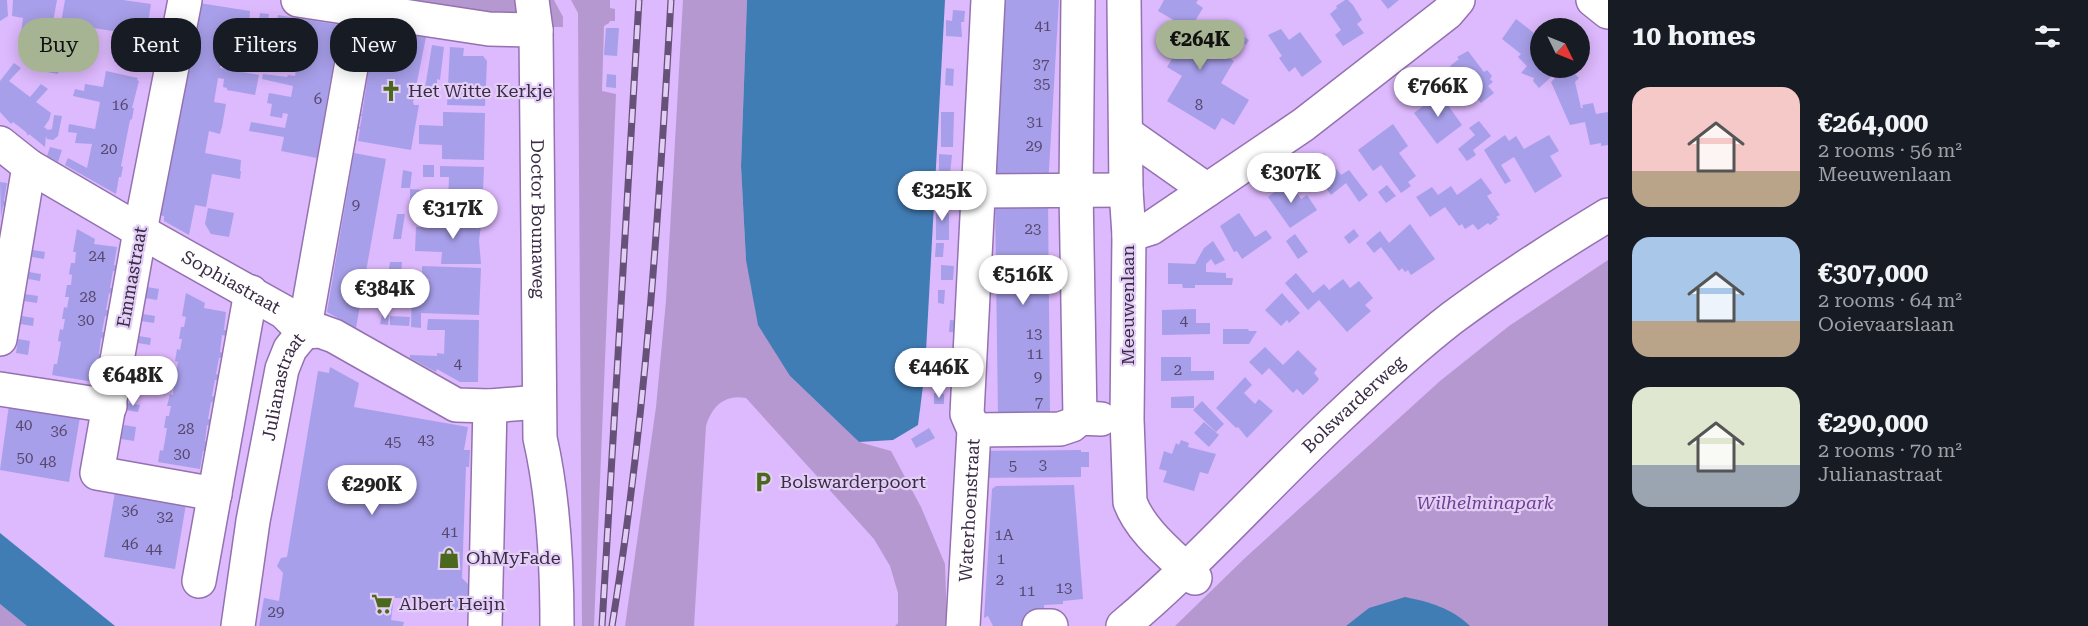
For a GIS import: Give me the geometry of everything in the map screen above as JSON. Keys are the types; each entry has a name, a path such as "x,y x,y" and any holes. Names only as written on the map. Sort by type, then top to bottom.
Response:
{"street":[{"name":"Emmastraat","path":"185,0 140,231 98,473 215,494"},
{"path":"298,0 362,5 489,29 534,15"},
{"name":"Waterhoenstraat","path":"963,626 974,430 967,414 988,0"},
{"path":"1078,0 1076,190 1080,418"},
{"name":"Meeuwenlaan","path":"1125,0 1126,190 1129,235 1127,419 1130,502 1135,514 1190,573"},
{"path":"1129,235 1150,228 1303,125 1447,13 1458,0"},
{"path":"1593,0 1608,12"},
{"name":"Julianastraat","path":"238,626 253,521 282,369 290,349 304,332 362,5"},
{"name":"Doctor Boumaweg","path":"534,15 540,438 546,465 557,580 557,626"},
{"path":"1126,133 1207,190"},
{"name":"Sophiastraat","path":"0,143 29,166 284,312 304,332"},
{"path":"1,326 29,166"},
{"path":"979,191 1126,190"},
{"name":"Bolswarderweg","path":"1144,626 1190,573 1336,420 1450,320 1532,261 1608,215"},
{"name":"Bolswarderweg","path":"1123,626 1190,573 1415,369 1497,303 1608,233"},
{"path":"199,581 251,292"},
{"path":"304,332 320,332 334,336 456,405 489,419 539,402"},
{"path":"0,389 110,406"},
{"path":"974,430 1060,429 1072,425 1080,418 1127,419"},
{"path":"485,626 489,419"},
{"name":"Doctor Boumaweg","path":"538,626 539,597 532,548 534,467 540,438"},
{"path":"1039,626 1051,626"}],"green space":[{"path":"379,0 521,0 518,10 509,19"},
{"path":"544,0 554,0 563,17 563,27 548,27"},
{"path":"571,0 610,0 610,8 615,9 615,21 610,21 604,26 602,91 616,94 594,626 582,626 578,13"},
{"path":"683,0 747,0 741,166 746,260 790,376 859,442 891,451 921,507 945,564 947,626 895,626 898,623 898,593 890,566 874,539 746,398 738,397 720,403 706,426 694,626 625,626 656,407 666,301"},
{"name":"Wilhelminapark","path":"1608,260 1608,626 1175,626 1245,558 1440,381 1509,326"},
{"path":"0,604 27,626 0,626"}],"water":[{"path":"747,0 945,0 925,370 918,425 893,440 859,442 790,376 758,325 746,260 741,166"},
{"path":"0,533 115,626 27,626 0,604"},
{"path":"1405,597 1440,607 1470,626 1346,626 1369,608"}],"building":[{"path":"0,0 7,0 8,16 0,21"},
{"path":"13,0 57,0 54,18 12,16"},
{"path":"65,0 123,0 151,4 149,18 111,18 111,31 99,29 99,18 62,18"},
{"path":"1005,0 1059,0 1048,186 994,184"},
{"path":"1164,0 1198,0 1196,3 1203,8 1195,21 1205,27 1194,44 1203,49 1206,44 1234,61 1221,83 1249,100 1234,125 1222,118 1215,130 1167,101 1182,76 1167,67 1185,38 1171,30 1177,22 1158,11"},
{"path":"1345,0 1353,5 1362,20 1357,24 1364,33 1343,46 1335,35 1341,30 1330,14"},
{"path":"1381,0 1399,0 1388,9"},
{"path":"199,3 250,11 250,18 213,18 213,72 242,72 259,75 255,95 227,90 223,87 224,79 218,78 214,102 226,104 220,134 209,131 205,153 241,160 240,179 212,174 206,207 195,205 189,235 164,221 164,216 159,215 186,72 201,72 201,18 196,18"},
{"path":"953,10 965,11 964,22 961,22 962,37 946,36 946,20 952,21"},
{"path":"260,13 269,14 268,18 259,18"},
{"path":"278,15 297,18 278,18"},
{"path":"1516,19 1530,30 1530,76 1521,73 1527,66 1518,57 1521,54 1502,39"},
{"path":"318,21 330,23 330,72 332,72 317,158 281,151 284,137 249,131 251,122 285,128 288,114 283,113 282,118 270,116 272,104 267,103 269,93 291,97 293,86 262,79 263,74 295,76 296,72 318,72"},
{"path":"606,28 619,28 617,56 604,55"},
{"path":"1281,29 1289,40 1300,32 1322,62 1302,77 1295,67 1289,72 1279,58 1282,56 1268,35"},
{"path":"1235,31 1249,40 1246,45 1232,36"},
{"name":"Het Witte Kerkje","path":"417,36 426,37 413,102 414,105 419,105 411,150 358,141 360,129 355,126 360,127 362,116 357,114 362,114 368,72 417,72"},
{"path":"432,45 444,47 440,80 437,79 437,88 425,88"},
{"path":"450,47 464,48 463,56 483,56 487,61 485,106 447,105"},
{"path":"1468,51 1484,72 1487,70 1492,76 1490,79 1493,82 1488,86 1494,93 1481,103 1463,85 1450,66 1459,59 1457,57"},
{"path":"14,63 18,66 18,71 9,81 30,97 41,84 48,89 36,102 51,113 44,127 48,130 52,129 54,115 62,116 58,136 53,140 47,139 46,136 45,147 13,122 11,124 0,112 0,81"},
{"path":"946,68 954,69 953,86 945,85"},
{"path":"106,71 138,78 139,81 116,194 65,165 68,158 87,168 92,144 75,143 77,133 68,132 69,124 95,129 100,102 73,96 75,89 84,91 85,84 103,87"},
{"path":"607,74 616,75 616,88 606,87"},
{"path":"1534,78 1550,78 1539,88 1533,81"},
{"path":"1555,78 1579,78 1575,82 1581,108 1583,108 1582,105 1593,103 1596,114 1608,112 1608,145 1601,146 1601,143 1590,145 1585,122 1570,125 1551,82"},
{"path":"1438,91 1462,125 1437,144 1414,113 1430,101 1428,98"},
{"path":"443,112 485,113 484,160 442,159 442,145 419,144 419,125 443,126"},
{"path":"941,112 954,112 953,147 941,147"},
{"path":"1479,121 1491,136 1473,150 1476,155 1467,161 1458,149 1475,135 1469,128"},
{"path":"1393,124 1408,146 1399,153 1416,176 1408,182 1411,186 1401,193 1381,165 1373,171 1358,150"},
{"path":"1505,135 1509,141 1516,136 1524,149 1549,135 1559,151 1550,156 1562,176 1535,193 1514,157 1501,165 1511,181 1505,184 1484,150"},
{"path":"50,147 62,150 58,162 47,156"},
{"path":"354,153 386,159 356,328 327,312"},
{"path":"1324,153 1341,175 1349,170 1368,195 1359,202 1346,183 1331,195 1326,188 1320,192 1305,167"},
{"path":"939,154 952,155 949,183 939,183"},
{"path":"423,165 434,165 434,177 423,177"},
{"path":"440,166 484,167 482,214 424,211 424,193 441,193 441,202 448,203 449,177 440,177"},
{"path":"403,170 412,172 410,188 401,188"},
{"path":"1481,178 1492,193 1487,196 1500,215 1490,225 1488,223 1478,230 1473,224 1465,229 1462,224 1459,226 1445,207 1430,217 1416,197 1432,187 1438,195 1451,186 1457,195"},
{"path":"1286,180 1290,182 1301,199 1307,195 1317,210 1290,228 1268,197 1277,190 1275,187"},
{"path":"0,182 7,183 4,201 7,201 6,207 3,206 1,218"},
{"path":"1387,185 1396,196 1386,203 1378,192"},
{"path":"410,189 423,190 422,201 410,200"},
{"path":"1048,197 1050,415 998,415 995,198"},
{"path":"936,201 944,201 944,212 949,213 949,240 936,240"},
{"path":"208,208 234,213 229,237 211,234 205,224"},
{"path":"1239,213 1255,237 1266,230 1272,238 1242,259 1237,251 1234,252 1220,226"},
{"path":"397,214 405,214 401,239 393,239"},
{"path":"442,216 482,217 479,241 481,264 441,264 442,252 415,251 416,227 442,228"},
{"path":"1410,224 1435,259 1411,275 1408,270 1405,272 1402,268 1399,271 1381,247 1374,253 1366,243 1380,231 1389,243"},
{"path":"77,229 95,239 94,244 117,247 114,265 117,266 116,271 113,271 110,288 113,288 112,294 109,293 106,310 109,310 108,316 105,316 102,332 106,333 105,339 101,338 99,354 102,355 100,365 97,365 94,382 52,375 54,364 57,364 61,342 58,341 65,319 62,319 64,307 67,308 69,297 65,297 67,285 71,285 72,275 69,274 71,263 75,263 76,252 73,252"},
{"path":"1354,229 1359,236 1349,244 1344,237"},
{"path":"1295,234 1308,252 1298,259 1286,241"},
{"path":"1213,241 1225,260 1215,265 1211,259 1206,264 1206,272 1226,273 1226,278 1233,278 1232,285 1195,285 1195,288 1183,288 1182,284 1168,284 1168,263 1195,264 1204,248"},
{"path":"936,243 944,243 943,257 935,257"},
{"path":"33,250 45,252 44,259 32,257"},
{"path":"390,262 402,262 401,275 388,275"},
{"path":"941,265 954,266 953,280 941,280"},
{"path":"422,266 481,268 479,315 421,313 421,328 411,327 412,290 428,290 429,279 422,278"},
{"path":"29,272 41,274 40,281 28,279"},
{"path":"1296,273 1313,293 1324,284 1329,290 1343,279 1350,288 1359,281 1373,298 1365,305 1371,311 1347,332 1319,300 1308,310 1285,283"},
{"path":"147,287 159,289 157,300 145,298"},
{"path":"938,290 945,290 944,304 938,303"},
{"path":"186,293 205,303 204,308 226,312 224,330 227,330 226,336 222,335 220,352 223,353 222,358 219,358 216,374 219,375 218,380 215,380 212,396 215,397 214,403 211,402 208,419 211,419 210,425 207,425 205,441 208,442 206,452 203,451 200,469 158,462 165,440 166,416 169,416 171,406 167,406 170,394 173,395 174,384 171,383 178,362 175,361 182,339 179,339 181,327 184,327 186,317 182,316"},
{"path":"1282,293 1300,313 1289,323 1287,320 1281,326 1265,310"},
{"path":"25,294 38,296 37,303 24,301"},
{"path":"1196,309 1196,323 1210,323 1210,334 1162,335 1162,310"},
{"path":"143,314 155,316 154,323 141,321"},
{"path":"382,315 389,315 388,325 380,324"},
{"path":"22,316 34,318 33,326 20,324"},
{"path":"390,316 410,317 409,326 390,325"},
{"path":"428,319 479,320 478,382 460,382 410,358 410,355 444,354 445,330 427,330"},
{"path":"950,320 962,321 962,333 949,332"},
{"path":"1223,329 1257,331 1249,344 1223,344"},
{"path":"139,336 151,338 150,345 138,343"},
{"path":"18,339 30,341 28,355 16,353"},
{"path":"1265,347 1283,365 1298,350 1317,369 1314,373 1319,379 1303,395 1297,389 1293,393 1269,368 1262,375 1249,362"},
{"path":"1161,357 1191,357 1191,371 1214,371 1214,380 1161,381"},
{"path":"135,358 147,361 146,368 134,366"},
{"path":"932,359 943,360 943,367 932,367"},
{"path":"330,367 359,383 354,407 468,427 464,450 470,450 469,467 466,467 462,578 472,588 471,602 462,611 448,610 439,599 394,598 391,620 404,622 403,626 259,626 264,598 279,601 283,573 277,566 281,558 287,557 318,371 329,373"},
{"path":"1245,377 1252,385 1244,393 1255,404 1259,399 1273,411 1247,438 1216,408"},
{"path":"131,381 144,383 142,390 130,388"},
{"path":"934,393 944,394 944,404 934,404"},
{"path":"1194,396 1194,408 1171,408 1171,397"},
{"path":"1202,401 1224,424 1216,432 1193,410"},
{"path":"127,403 140,405 138,412 126,410"},
{"path":"9,405 80,417 69,482 0,470"},
{"path":"1204,422 1219,435 1209,447 1194,433"},
{"path":"124,425 136,427 134,441 121,439"},
{"path":"929,428 935,438 916,448 911,439"},
{"path":"1181,440 1189,443 1188,447 1216,454 1208,474 1200,472 1194,491 1163,482 1167,471 1159,469 1164,451 1172,454 1176,443 1179,445"},
{"path":"1081,450 1081,452 1089,452 1089,467 1081,467 1081,477 980,478 980,451"},
{"path":"1074,485 1083,599 1063,601 1063,604 1044,605 1045,626 993,626 988,616 984,618 992,489 996,486"},
{"path":"115,492 186,504 175,569 104,557"}],"railway":[{"path":"602,626 639,0"},
{"path":"612,626 634,470 650,314 671,0"}],"place":[{"name":"Het Witte Kerkje","path":"391,91"},
{"name":"Bolswarderpoort","path":"763,482"},
{"name":"OhMyFade","path":"449,558"},
{"name":"Albert Heijn","path":"382,604"}]}
